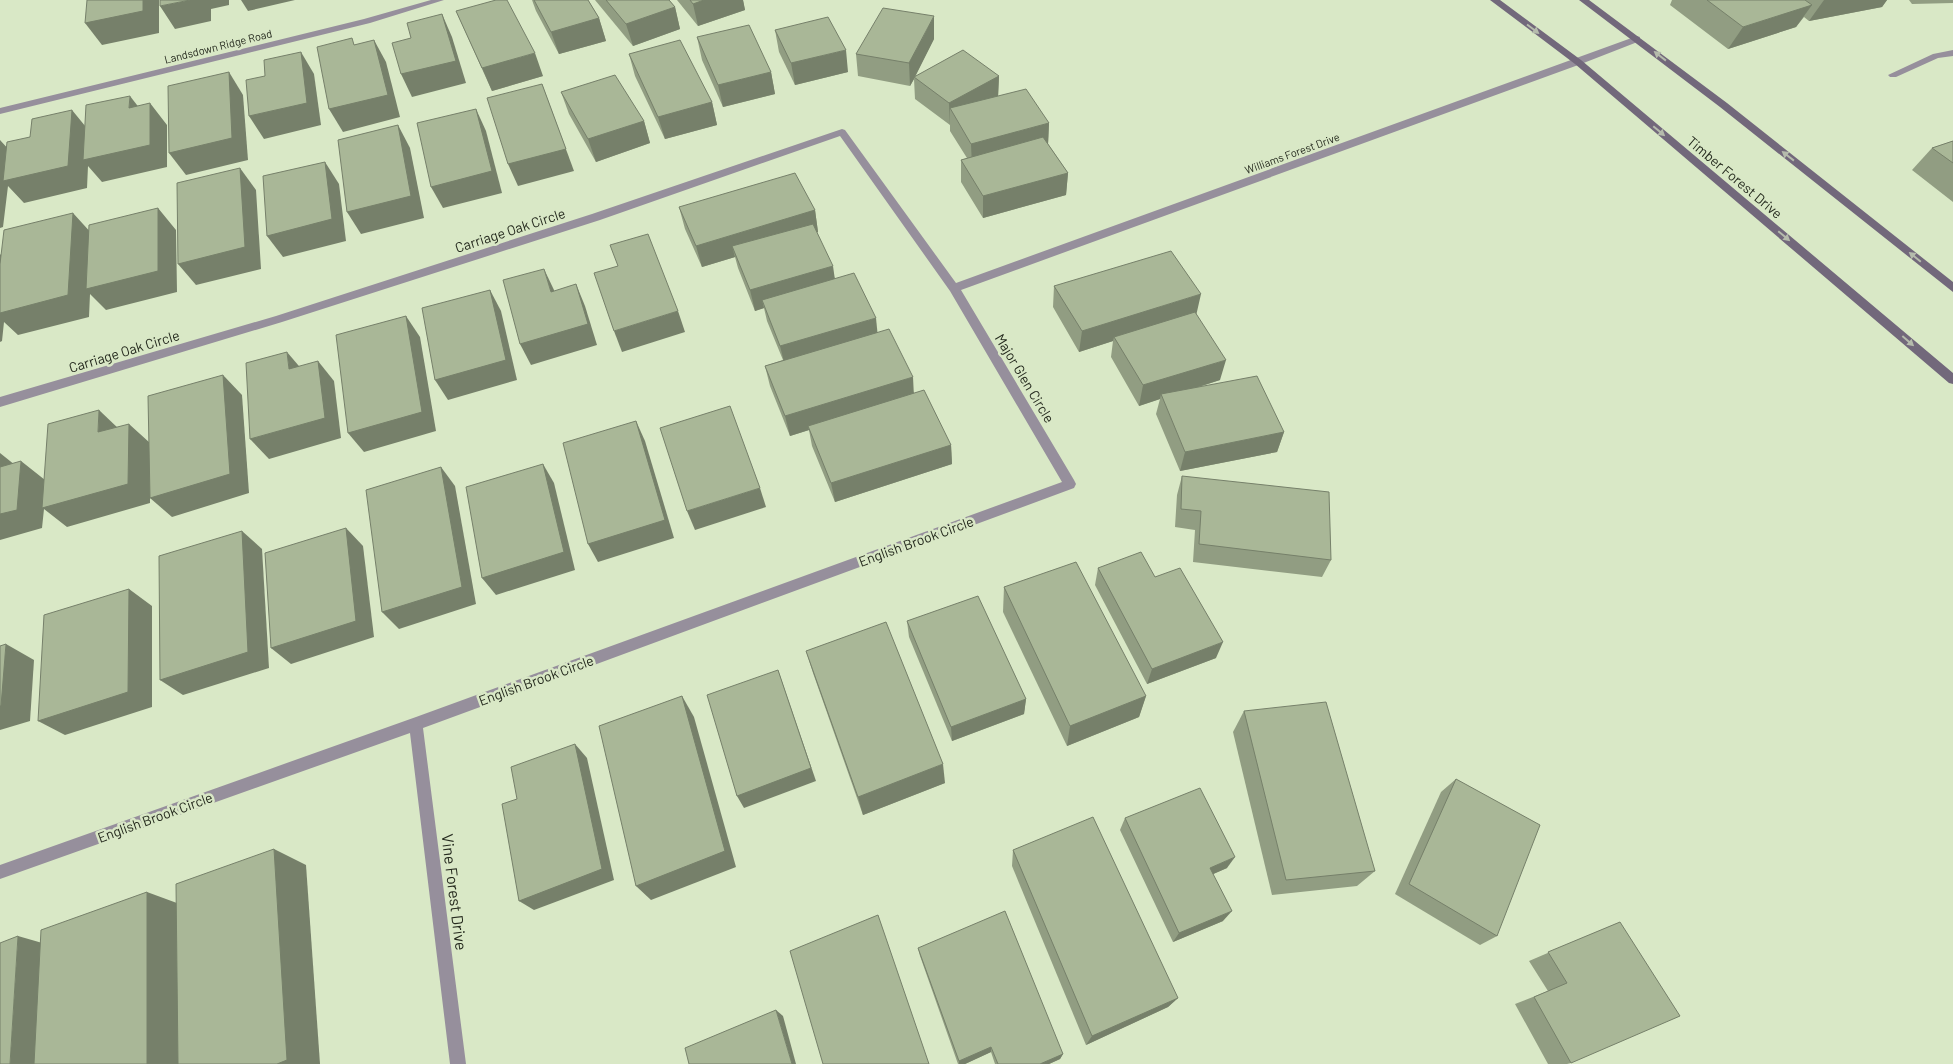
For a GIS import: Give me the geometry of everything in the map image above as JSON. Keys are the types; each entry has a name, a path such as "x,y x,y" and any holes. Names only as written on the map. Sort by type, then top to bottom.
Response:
{"main road":[{"name":"Timber Forest Drive","path":"1494,0 1578,62 1953,380"},
{"path":"1583,0 1637,39 1804,168 1953,288"}],"street":[{"name":"Landsdown Ridge Road","path":"0,111 367,21 440,0"},
{"name":"Williams Forest Drive","path":"954,288 1637,39"},
{"path":"1892,75 1936,56 1953,53"},
{"name":"Carriage Oak Circle","path":"0,402 353,295 587,220 842,132 954,288"},
{"name":"Major Glen Circle","path":"954,288 1070,484"},
{"name":"English Brook Circle","path":"0,872 416,724 1070,484"},
{"name":"Vine Forest Drive","path":"416,724 458,1064"}],"building":[{"path":"87,0 143,0 143,11 85,23"},
{"path":"160,0 190,0 160,6"},
{"path":"496,0 507,0 535,53 482,68 456,11"},
{"path":"534,0 588,0 599,18 551,32"},
{"path":"606,0 669,0 675,7 626,24"},
{"path":"690,0 704,0 693,4"},
{"path":"1707,0 1805,0 1812,5 1743,27"},
{"path":"883,8 934,16 909,63 856,54"},
{"path":"442,14 456,61 401,74 392,43 411,38 407,23"},
{"path":"828,17 846,50 791,63 775,30"},
{"path":"749,25 771,72 718,85 697,37"},
{"path":"352,38 354,45 374,40 388,95 329,109 317,47"},
{"path":"680,40 712,102 658,117 629,54"},
{"path":"963,50 999,76 949,103 914,77"},
{"path":"301,52 307,103 249,116 246,80 265,76 264,60"},
{"path":"229,72 232,138 169,153 168,86"},
{"path":"615,75 644,121 588,139 561,92"},
{"path":"542,84 566,149 508,164 487,98"},
{"path":"1026,89 1049,123 971,144 950,108"},
{"path":"130,96 129,108 150,103 150,145 83,160 86,105"},
{"path":"476,109 492,171 431,187 417,123"},
{"path":"72,110 68,166 3,181 7,142 30,137 32,119"},
{"path":"398,125 411,196 347,212 338,140"},
{"path":"1043,137 1068,173 983,196 961,160"},
{"path":"1953,141 1953,163 1932,148"},
{"path":"325,162 332,219 267,236 263,176"},
{"path":"240,168 245,247 178,264 177,183"},
{"path":"795,173 815,210 696,246 679,207"},
{"path":"158,208 158,271 86,289 89,225"},
{"path":"73,213 68,295 0,313 0,264 4,230"},
{"path":"813,224 833,266 750,290 732,246"},
{"path":"648,234 678,311 614,331 594,273 618,266 610,245"},
{"path":"1171,251 1201,294 1082,331 1054,286"},
{"path":"544,269 551,292 576,284 588,324 520,344 503,280"},
{"path":"854,273 876,318 780,346 762,300"},
{"path":"490,290 506,360 435,380 422,308"},
{"path":"1195,312 1226,360 1143,385 1114,337"},
{"path":"406,316 422,412 348,433 336,335"},
{"path":"889,329 913,377 785,416 765,366"},
{"path":"287,352 289,369 318,361 325,418 250,439 246,363"},
{"path":"223,375 230,474 150,498 148,396"},
{"path":"1257,376 1284,432 1185,452 1161,394"},
{"path":"924,390 951,445 831,483 808,426"},
{"path":"730,406 760,488 687,511 660,428"},
{"path":"99,410 98,432 129,424 128,484 42,508 48,424"},
{"path":"636,421 665,520 588,544 563,443"},
{"path":"21,461 17,510 0,514 0,467"},
{"path":"543,464 564,552 482,578 466,487"},
{"path":"441,467 462,587 382,612 366,490"},
{"path":"1182,476 1329,492 1331,560 1199,544 1201,511 1181,509"},
{"path":"346,528 356,621 271,648 265,553"},
{"path":"242,531 248,652 160,680 159,556"},
{"path":"1141,552 1155,577 1180,568 1223,642 1152,669 1098,568"},
{"path":"1076,562 1146,696 1070,726 1004,587"},
{"path":"129,589 128,692 38,721 44,615"},
{"path":"978,596 1026,699 951,727 907,621"},
{"path":"886,622 943,764 858,797 806,651"},
{"path":"6,644 1,706 0,706 0,646"},
{"path":"778,670 811,768 737,796 707,695"},
{"path":"682,696 725,851 636,886 599,726"},
{"path":"1326,702 1375,871 1286,880 1244,711"},
{"path":"575,744 602,869 519,901 502,804 517,799 511,767"},
{"path":"1456,779 1540,825 1497,936 1409,884"},
{"path":"1200,788 1235,857 1210,868 1232,911 1179,933 1125,818"},
{"path":"1093,817 1178,998 1092,1036 1013,850"},
{"path":"274,849 287,1060 277,1064 178,1064 176,884"},
{"path":"147,892 147,1064 34,1064 41,930"},
{"path":"1005,911 1063,1054 1040,1064 998,1064 991,1047 959,1061 918,948"},
{"path":"878,915 929,1064 823,1064 790,951"},
{"path":"1620,922 1680,1016 1571,1063 1534,997 1567,983 1548,952"},
{"path":"18,936 10,1064 0,1064 0,943"},
{"path":"776,1010 792,1064 689,1064 685,1048"}]}
